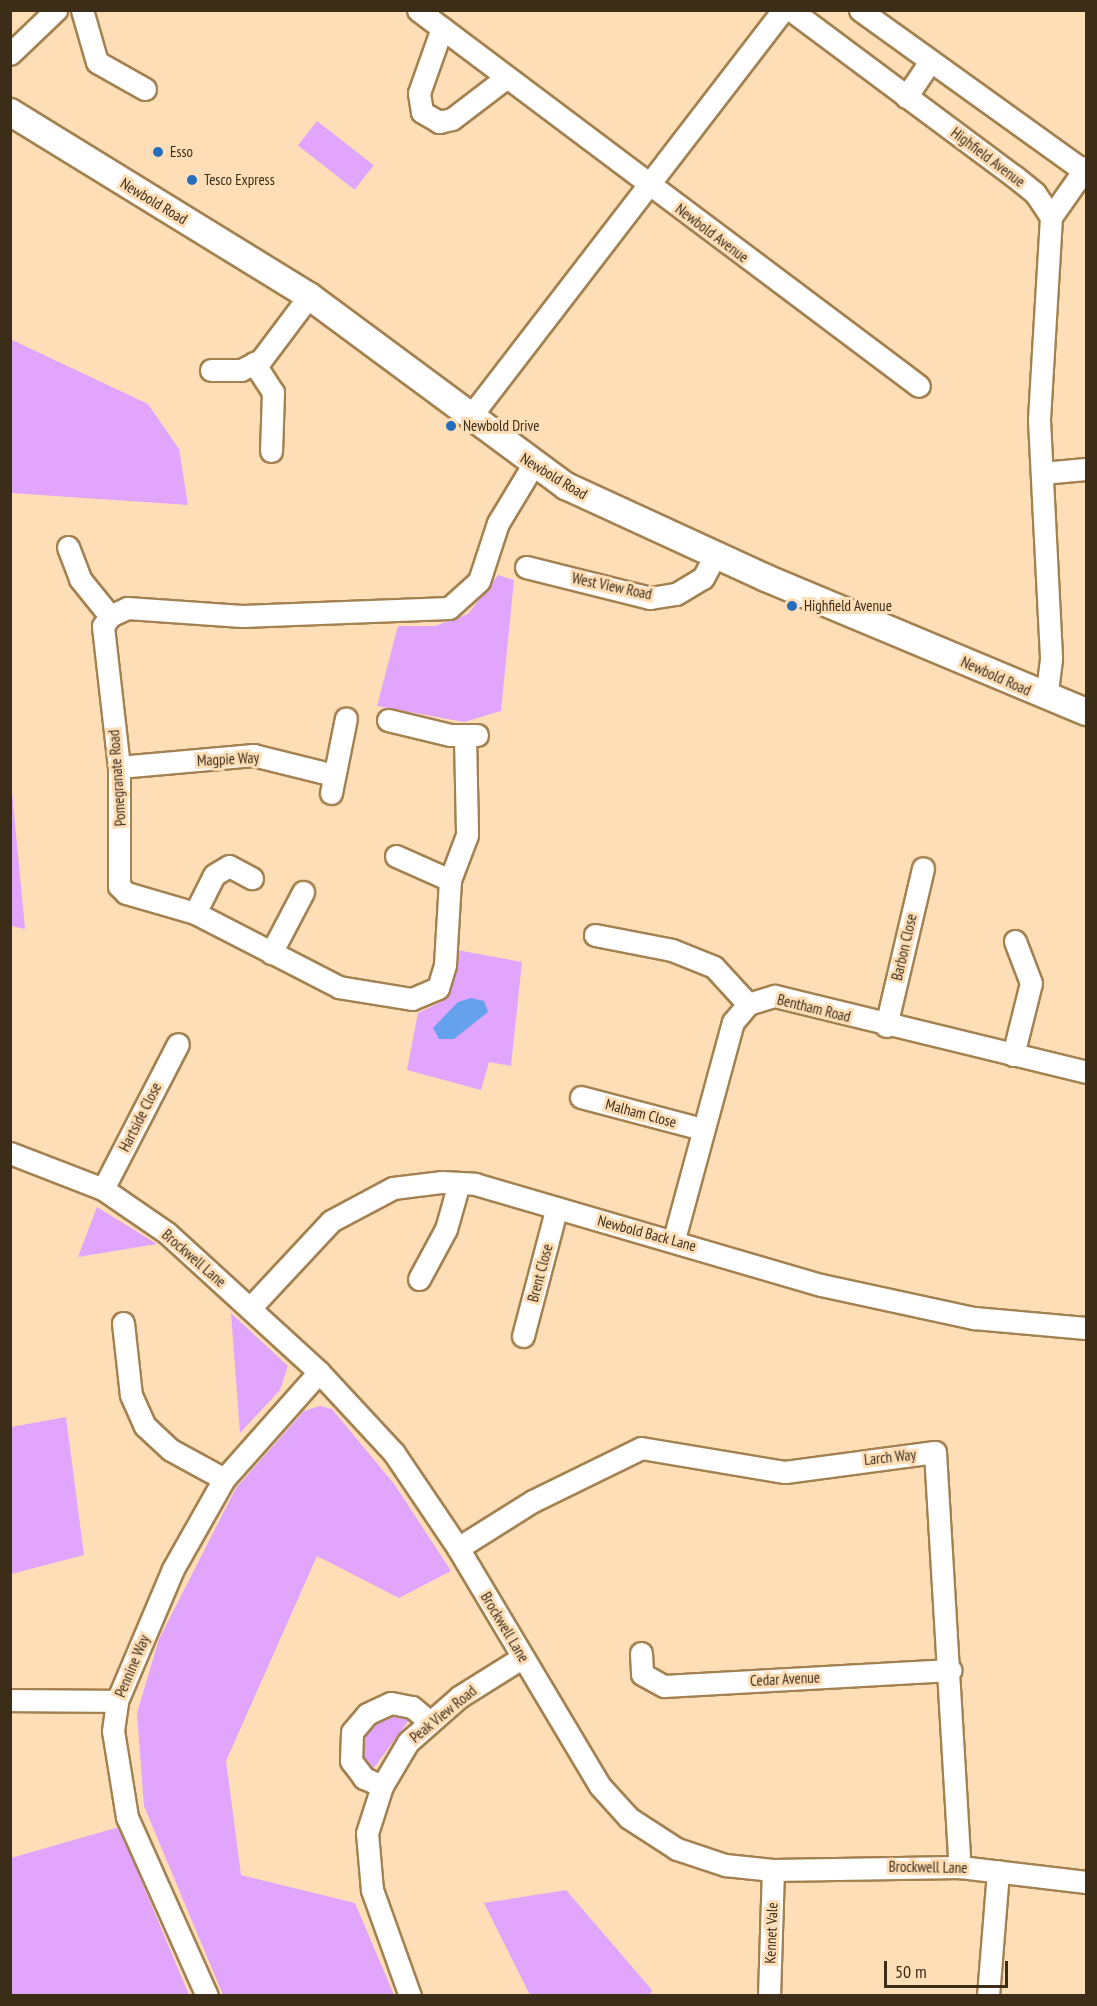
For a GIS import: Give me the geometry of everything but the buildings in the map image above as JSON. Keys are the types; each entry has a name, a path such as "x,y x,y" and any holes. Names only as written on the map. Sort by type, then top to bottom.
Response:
{"main road":[{"name":"Newbold Road","path":"10,112 309,296 533,465 618,512 1046,697 1086,712"}],"street":[{"path":"10,54 56,10"},
{"path":"82,10 97,62 145,89"},
{"name":"Newbold Avenue","path":"418,10 648,185 919,386"},
{"path":"470,417 783,10"},
{"name":"Highfield Avenue","path":"791,10 1035,193 1051,218"},
{"path":"860,10 929,63 1085,169 1051,218 1039,420 1051,659 1046,697"},
{"path":"442,28 419,93 422,112 439,122 452,119 507,77"},
{"path":"906,97 929,63"},
{"path":"211,370 241,370 254,363 309,296"},
{"path":"254,363 273,392 272,452"},
{"path":"68,547 80,579 110,616 127,608 242,616 449,608 478,581 523,499 533,465"},
{"path":"1042,473 1086,469"},
{"name":"West View Road","path":"526,567 650,598 676,594 703,578 716,554"},
{"name":"Pomegranate Road","path":"110,616 103,644 118,767 119,886 126,893 195,913 339,987 426,997 438,988 445,965 450,879 467,835 464,735 388,720"},
{"name":"Magpie Way","path":"118,767 252,755 334,775 346,718"},
{"path":"396,856 450,879"},
{"path":"195,913 214,875 229,866 252,878"},
{"name":"Barbon Close","path":"886,1026 923,868"},
{"path":"271,953 303,892"},
{"path":"595,935 618,931 714,967 748,1004 733,1022 702,1129 674,1239"},
{"path":"1013,1056 1031,982 1015,941"},
{"name":"Bentham Road","path":"748,1004 775,996 886,1026 1086,1072"},
{"name":"Hartside Close","path":"103,1189 178,1044"},
{"name":"Malham Close","path":"581,1097 702,1129"},
{"name":"Brockwell Lane","path":"10,1153 103,1189 167,1233 319,1372 394,1453 458,1548 600,1786 629,1818 677,1849 724,1865 773,1870 960,1867 1086,1882"},
{"path":"419,1279 447,1229 459,1183"},
{"name":"Newbold Back Lane","path":"250,1308 331,1221 393,1188 459,1183 674,1239 832,1288 974,1318 1086,1328"},
{"name":"Brent Close","path":"523,1336 556,1210"},
{"path":"123,1323 130,1395 145,1426 171,1450 224,1479"},
{"name":"Pennine Way","path":"207,1995 127,1817 113,1731 117,1701 173,1569 224,1479 319,1372"},
{"name":"Larch Way","path":"458,1548 533,1501 641,1448 785,1472 935,1452 951,1670 960,1867"},
{"name":"Cedar Avenue","path":"641,1653 642,1674 664,1686 951,1670"},
{"name":"Peak View Road","path":"410,1995 372,1890 367,1833 382,1786 408,1742 430,1722 523,1657"},
{"path":"10,1700 117,1701"},
{"path":"382,1786 364,1778 351,1761 352,1732 367,1714 391,1703 412,1707 430,1722"},
{"name":"Kennet Vale","path":"769,1995 773,1870"},
{"path":"988,1995 998,1871"}],"shaded area":[{"path":"317,121 374,165 355,190 298,145"},
{"path":"10,339 148,404 179,449 188,505 11,493"},
{"path":"498,575 514,580 501,711 464,722 377,706 398,626 435,626 468,614"},
{"path":"11,781 25,929 11,926"},
{"path":"457,950 522,962 511,1066 489,1062 481,1090 407,1070 418,1013 441,1002 451,989"},
{"path":"97,1207 157,1244 78,1257"},
{"path":"231,1313 288,1366 280,1390 240,1433"},
{"path":"320,1406 332,1409 395,1485 451,1571 399,1598 317,1556 226,1761 241,1875 355,1903 394,1995 223,1995 144,1806 137,1713 159,1639 236,1488 304,1411"},
{"path":"66,1417 84,1555 11,1574 11,1427"},
{"path":"387,1708 412,1716 370,1773 357,1757 359,1734"},
{"path":"119,1827 189,1995 11,1995 11,1858"},
{"path":"566,1890 652,1990 650,1995 530,1995 484,1903"}],"water":[{"path":"471,998 484,1001 488,1012 454,1039 439,1039 433,1028 458,1002"}],"place":[{"name":"Esso","path":"158,152"},
{"name":"Tesco Express","path":"192,180"},
{"name":"Newbold Drive","path":"451,426"},
{"name":"Highfield Avenue","path":"792,606"}]}
